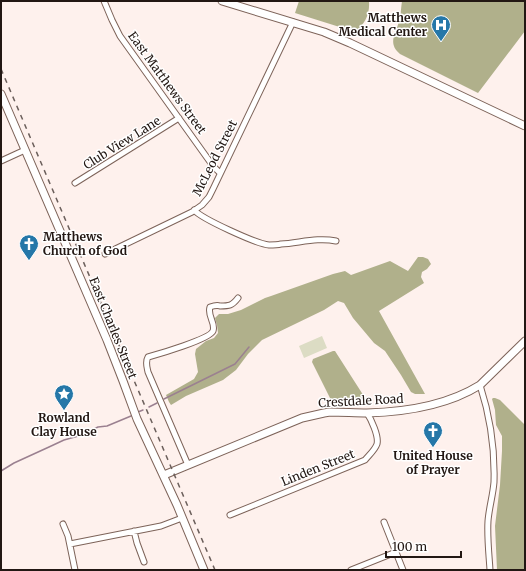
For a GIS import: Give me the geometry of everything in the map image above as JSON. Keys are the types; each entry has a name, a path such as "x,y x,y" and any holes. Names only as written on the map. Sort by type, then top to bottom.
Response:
{"street":[{"name":"East Matthews Street","path":"104,1 120,36 220,173"},
{"path":"222,1 324,32 525,126"},
{"name":"McLeod Street","path":"105,254 194,210 205,203 293,22"},
{"name":"East Charles Street","path":"1,94 107,340 137,420 164,475 204,570"},
{"name":"Club View Lane","path":"76,184 179,118"},
{"path":"1,161 26,150"},
{"path":"194,210 203,217 244,237 268,245 293,244 328,239 336,241"},
{"path":"188,465 148,372 146,361 148,357 190,344 210,335 213,332 214,327 208,312 210,307 218,305 226,307 235,302 238,298"},
{"name":"Crestdale Road","path":"164,475 302,418 330,412 367,413 397,411 425,406 456,397 480,385 525,341"},
{"path":"480,385 489,417 493,455 494,481 488,520 490,570"},
{"name":"Linden Street","path":"230,515 365,460 373,451 377,443 373,422 367,413"},
{"path":"70,544 161,526 182,518"},
{"path":"384,522 403,570"},
{"path":"63,524 68,536 75,570"},
{"path":"134,531 144,562"},
{"path":"351,570 396,552"}],"green space":[{"path":"299,1 369,1 368,14 362,26 355,32 352,32 295,13"},
{"name":"Matthews Medical Center","path":"402,1 525,1 525,31 478,93 400,54 396,50 393,42 400,18"},
{"path":"418,257 428,259 431,264 422,272 421,277 424,283 379,311 425,394 415,394 411,392 385,351 374,343 353,318 344,303 338,301 324,310 262,340 248,354 236,370 223,380 186,396 171,405 169,402 166,395 194,379 198,372 195,354 196,349 206,341 214,338 218,333 215,318 219,314 228,314 241,310 265,298 345,271 351,275 390,261 408,271"},
{"path":"322,336 327,348 304,358 299,346"},
{"path":"335,351 367,401 332,402 312,362 313,359"},
{"path":"493,398 500,400 525,425 525,570 497,570 495,526 500,485 502,436 496,425"}],"waterway":[{"path":"164,399 235,364 249,347"},
{"path":"149,407 157,403"},
{"path":"138,412 143,410"},
{"path":"1,471 14,463 64,440 82,435 98,427 107,426 131,416"}],"railway":[{"path":"1,69 215,570"}],"place":[{"name":"Matthews Medical Center","path":"441,42"},
{"name":"Matthews Church of God","path":"29,261"},
{"name":"Rowland Clay House","path":"64,411"},
{"name":"United House of Prayer","path":"433,448"}]}
